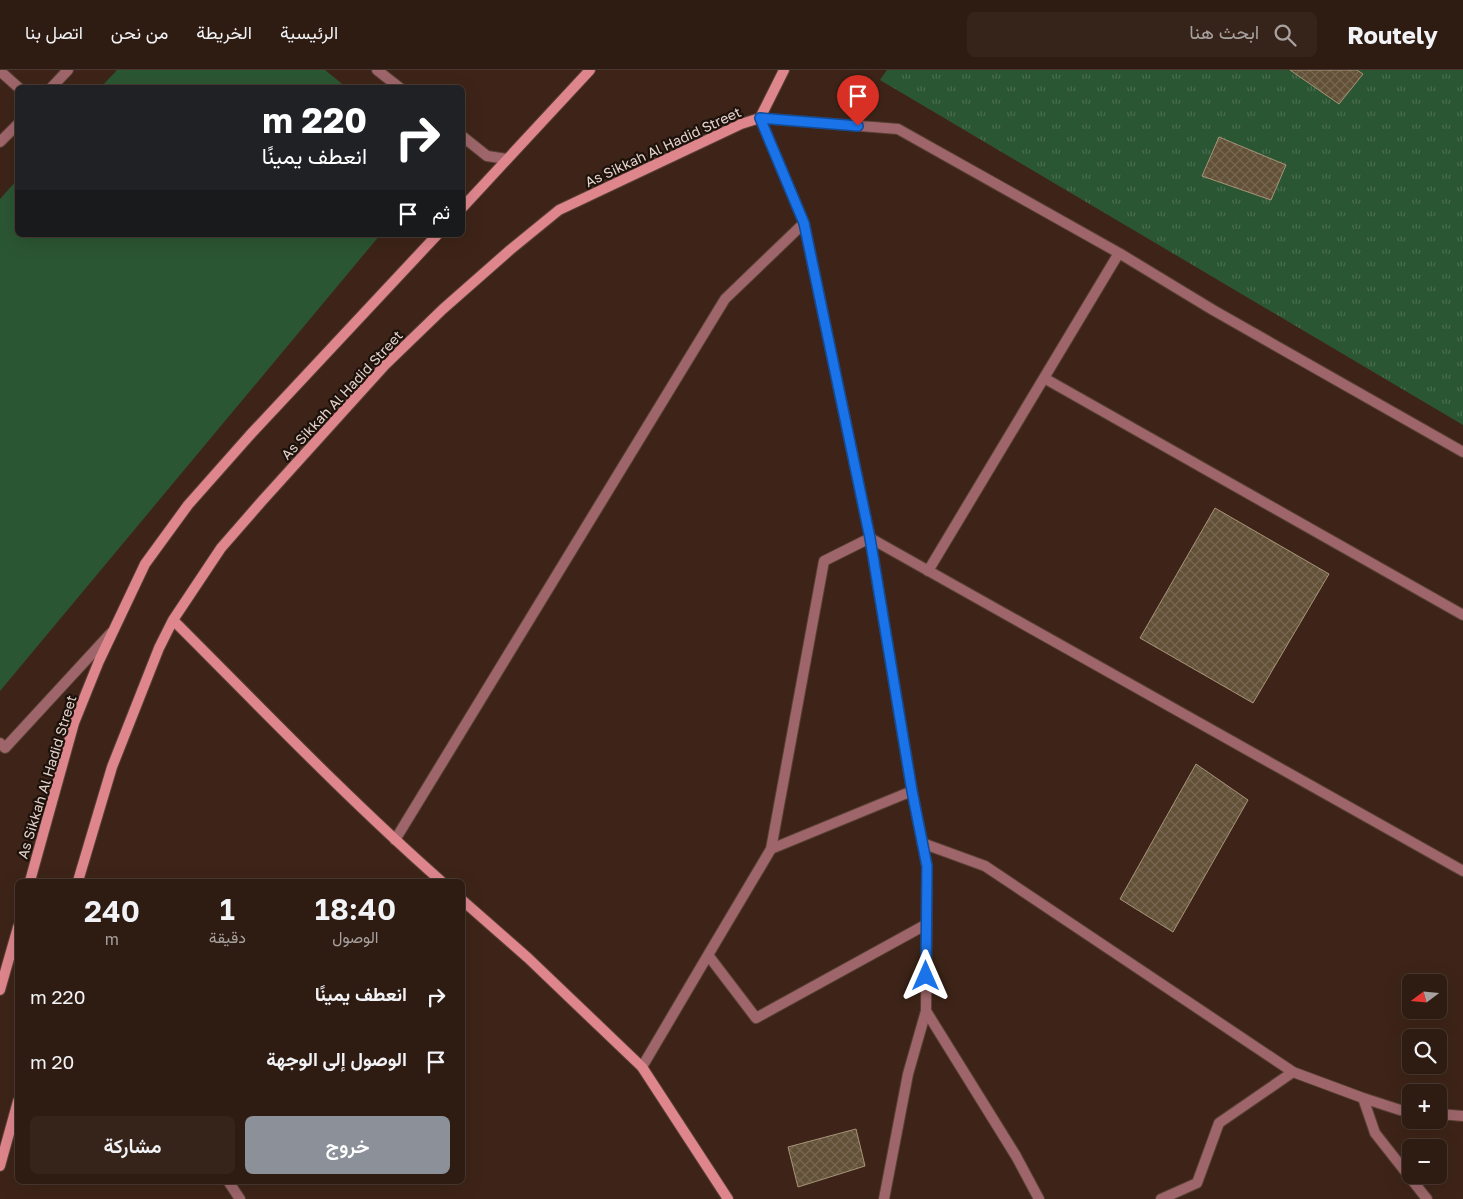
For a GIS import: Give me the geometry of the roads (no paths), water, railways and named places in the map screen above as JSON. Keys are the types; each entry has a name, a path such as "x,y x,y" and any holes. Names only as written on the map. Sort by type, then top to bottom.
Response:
{"main road":[{"path":"465,205 590,70"},
{"name":"As Sikkah Al Hadid Street","path":"79,879 112,767 158,648 173,620 222,548 262,501 385,365 510,250 559,210 741,124 760,118 784,70"},
{"name":"As Sikkah Al Hadid Street","path":"31,879 74,723 99,661 145,564 188,505 250,435 435,237"},
{"path":"173,620 394,840 439,879"},
{"path":"465,903 528,958 642,1067 728,1199"},
{"path":"0,990 15,938"},
{"path":"0,1166 15,1112"}],"street":[{"path":"54,85 68,70"},
{"path":"377,70 396,85"},
{"path":"0,71 16,85"},
{"path":"884,1199 908,1074 926,1011 927,866 912,791 870,538 804,223 760,118 898,129 1119,253 1221,315 1463,452"},
{"path":"0,142 15,127"},
{"path":"465,138 487,156 508,159"},
{"path":"394,840 725,299 804,223"},
{"path":"928,571 1119,253"},
{"path":"1044,378 1463,615"},
{"path":"870,538 1463,871"},
{"path":"642,1067 771,849 824,561 870,538"},
{"path":"0,743 5,748 113,631"},
{"path":"771,849 912,791"},
{"path":"922,843 985,866 1293,1072 1402,1110"},
{"path":"708,955 756,1018 927,924"},
{"path":"926,1011 1016,1156 1039,1199"},
{"path":"1161,1199 1197,1183 1219,1124 1293,1072"},
{"path":"1363,1098 1375,1133 1427,1199"},
{"path":"1447,1115 1463,1116"},
{"path":"230,1184 240,1199"}]}
